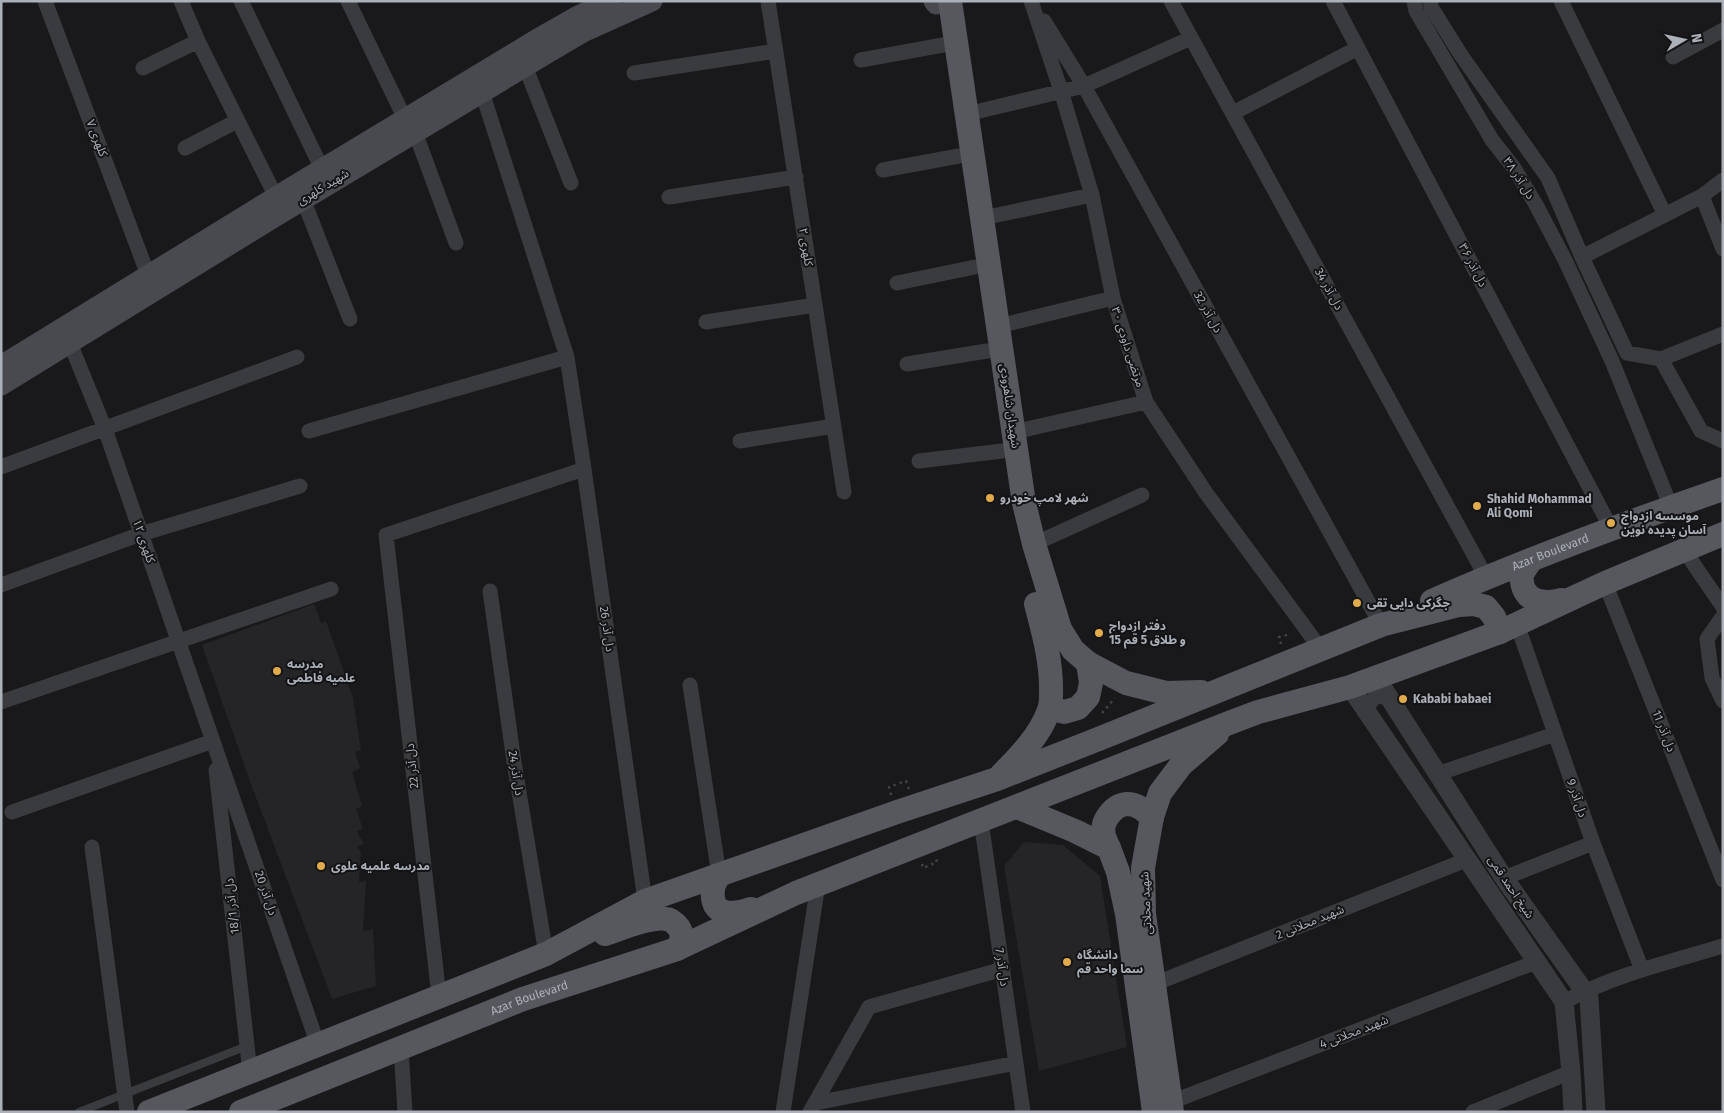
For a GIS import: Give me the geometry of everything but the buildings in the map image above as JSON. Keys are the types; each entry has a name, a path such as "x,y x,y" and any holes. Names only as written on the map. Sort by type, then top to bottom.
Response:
{"main road":[{"name":"شهید کلهری","path":"1,385 304,199 410,126 569,22 614,6 652,1"},
{"name":"شهیدان شاهرودی","path":"939,2 943,45 987,351 1034,544 1060,629 1073,650 1088,663 1126,683 1166,693 1217,691"},
{"name":"شهیدان شاهرودی","path":"939,2 967,114 999,326 1008,442 1010,505 1020,550 1045,636 1052,675 1050,708 1038,732 1017,759 997,779"},
{"name":"شهید کلهری","path":"1,366 322,169 482,92 583,32 614,6"},
{"name":"Azar Boulevard","path":"1380,625 1486,577 1723,488"},
{"path":"553,950 645,901 897,812 997,779 1380,625 1459,605 1474,604 1486,607 1494,617 1508,628 1577,595 1723,534"},
{"path":"1530,560 1521,576 1524,591 1535,600 1546,603 1577,595"},
{"name":"Azar Boulevard","path":"241,1112 524,999 677,949 796,893 1229,723 1258,712 1350,687 1508,628"},
{"path":"1050,708 1064,712 1078,708 1088,697 1091,683 1088,663"},
{"name":"شهید محلاتی","path":"1166,1108 1154,984 1144,914 1143,868 1152,817 1160,793 1181,765 1229,723"},
{"name":"شهید محلاتی","path":"1152,817 1141,807 1127,804 1114,809 1105,820 1103,834 1118,872 1166,1108"},
{"path":"1017,807 1075,831 1109,848"},
{"path":"719,875 713,889 714,901 721,911 731,914 796,893"},
{"path":"149,1112 553,950 655,919 668,918 676,924 681,932 682,941 677,949"}],"street":[{"name":"کلهری ۷","path":"45,1 148,275"},
{"path":"181,1 198,41 276,197"},
{"path":"240,1 322,169"},
{"path":"348,1 410,126 456,244"},
{"name":"کلهری ۲","path":"768,1 844,492"},
{"name":"دل آذر 32","path":"1032,1 1084,86 1380,625"},
{"name":"۳۰ مرتضی داودی","path":"1032,1 1092,195 1113,298 1146,402 1206,493 1320,648"},
{"name":"دل آذر 34","path":"1172,1 1190,38 1233,113 1486,577"},
{"name":"دل آذر ۳۶","path":"1333,1 1612,530"},
{"name":"دل آذر ۳۸","path":"1414,1 1416,11 1492,140 1514,168 1535,203 1612,361 1671,507"},
{"name":"دل آذر ۳۸","path":"1430,1 1431,7 1461,55 1548,178 1582,257 1627,352 1661,359"},
{"path":"1561,1 1665,215"},
{"path":"1672,58 1723,30"},
{"path":"967,114 1084,86 1190,38"},
{"path":"143,68 198,41"},
{"path":"861,60 943,45"},
{"path":"1233,113 1358,48"},
{"path":"634,73 776,51"},
{"path":"525,66 571,183"},
{"name":"دل آذر 26","path":"482,92 567,357 645,901"},
{"path":"185,148 238,121"},
{"path":"883,170 959,156"},
{"path":"669,197 796,177"},
{"path":"1582,257 1702,196 1723,180"},
{"path":"983,218 1092,195"},
{"path":"1702,196 1723,249"},
{"path":"304,199 350,320"},
{"path":"897,283 975,267"},
{"path":"999,326 1113,298"},
{"path":"706,322 815,305"},
{"path":"1723,334 1661,359 1701,431 1723,441"},
{"name":"کلهری ۱۲","path":"70,342 105,429 213,741"},
{"path":"907,364 987,351"},
{"path":"1,467 297,357"},
{"path":"309,431 567,357"},
{"path":"919,461 1008,442 1146,402"},
{"path":"740,441 834,426"},
{"name":"دل آذر 22","path":"439,996 386,535 584,469"},
{"path":"1,585 141,534 300,486"},
{"path":"1034,544 1142,495"},
{"path":"1684,550 1723,607"},
{"name":"دل آذر 11","path":"1605,583 1723,880"},
{"path":"1,702 331,589"},
{"name":"دل آذر 24","path":"490,592 514,762 553,950"},
{"path":"1723,616 1707,639 1712,678 1723,701"},
{"name":"دل آذر 9","path":"1508,628 1555,734 1593,843 1642,970"},
{"name":"شیخ احمد قمی","path":"1376,677 1504,878 1589,998 1596,1112"},
{"path":"690,684 719,875"},
{"name":"شیخ احمد قمی","path":"1350,687 1564,1002 1573,1112"},
{"path":"1369,715 1368,706 1374,698 1382,696 1390,700"},
{"path":"1437,774 1555,734"},
{"path":"12,812 213,741"},
{"name":"دل آذر 20","path":"213,741 318,1044"},
{"name":"دل آذر 18/1","path":"213,741 250,1072"},
{"name":"دل آذر 7","path":"981,821 1023,1112"},
{"path":"1504,878 1593,843"},
{"path":"92,847 127,1112"},
{"name":"شهید محلاتی 2","path":"1154,984 1466,860"},
{"path":"783,1112 818,884"},
{"path":"1564,1002 1584,991 1642,970 1723,946"},
{"name":"شهید محلاتی 4","path":"1166,1108 1536,962"},
{"path":"813,1107 869,1006 1003,969"},
{"path":"400,1048 405,1112"},
{"path":"813,1107 1016,1063"},
{"path":"1473,1112 1571,1072"}],"lane":[{"path":"79,1112 247,1046"}],"path":[{"path":"1279,638 1288,634"},
{"path":"889,787 906,782"},
{"path":"923,868 938,862"}],"shaded area":[{"path":"314,604 321,623 326,621 353,698 361,750 355,752 360,768 352,772 362,806 356,809 363,829 357,831 364,844 357,847 361,852 359,882 366,881 363,931 373,929 376,986 332,999 252,787 202,645"},
{"name":"دانشگاه سما واحد قم","path":"1024,842 1063,845 1100,876 1127,1047 1039,1071 1004,866"}],"place":[{"name":"شهر لامپ خودرو","path":"990,498"},
{"name":"Shahid Mohammad Ali Qomi","path":"1477,506"},
{"name":"موسسه ازدواج آسان پدیده نوین","path":"1611,523"},
{"name":"جگرکی دایی تقی","path":"1357,603"},
{"name":"دفتر ازدواج 15 و طلاق 5 قم","path":"1099,633"},
{"name":"مدرسه علمیه فاطمی","path":"277,671"},
{"name":"Kababi babaei","path":"1403,699"},
{"name":"مدرسه علمیه علوی","path":"321,866"},
{"name":"دانشگاه سما واحد قم","path":"1067,962"}]}
